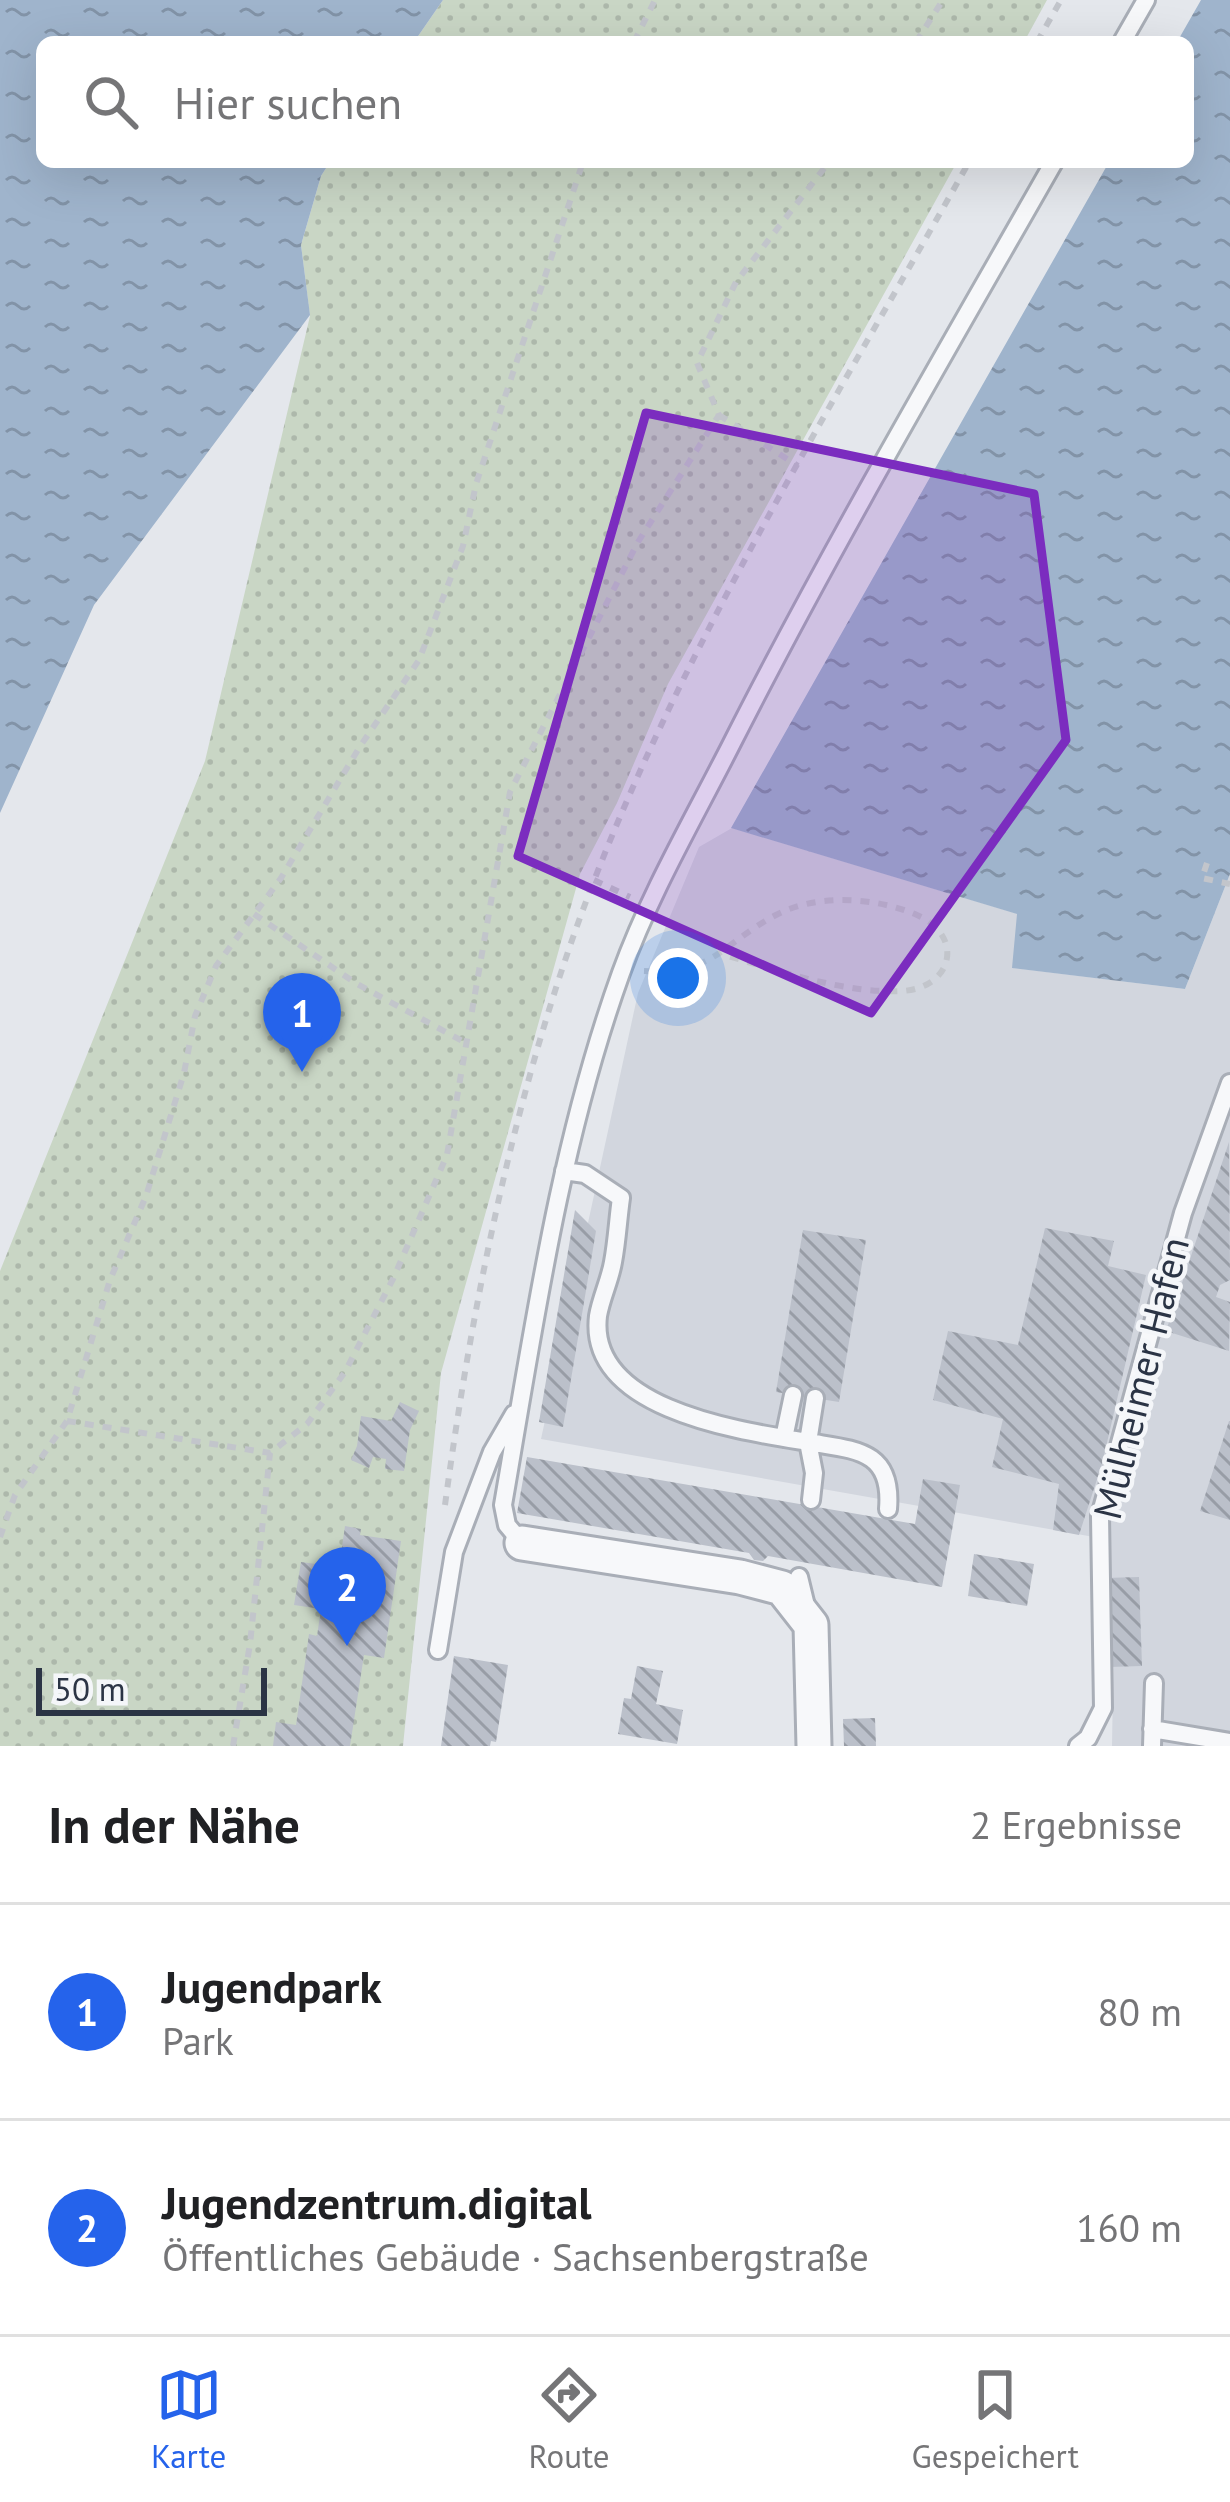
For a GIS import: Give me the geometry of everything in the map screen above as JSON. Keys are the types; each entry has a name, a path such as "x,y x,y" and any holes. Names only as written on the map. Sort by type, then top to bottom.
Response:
{"street":[{"path":"522,1543 740,1577 782,1588 811,1625 814,1746"}],"lane":[{"path":"1125,36 1146,0"},
{"path":"522,1543 507,1525 503,1505 564,1171 581,1096 622,970 801,606 1051,168"},
{"name":"Mülheimer Hafen","path":"1078,1746 1088,1738 1103,1708 1100,1516 1183,1214 1230,1083"},
{"path":"564,1171 585,1174 621,1198 613,1262 598,1318 603,1358 627,1387 672,1408 738,1429 866,1452 884,1470 888,1508"},
{"path":"784,1438 793,1395"},
{"path":"811,1500 814,1473 808,1442 815,1398"},
{"path":"437,1650 454,1552 492,1452 521,1403"},
{"path":"799,1577 811,1625"},
{"path":"1154,1683 1152,1737 1230,1742"}],"path":[{"path":"637,36 655,0"},
{"path":"920,36 943,0"},
{"path":"1040,36 1060,0"},
{"path":"0,1537 15,1496 68,1421 110,1280 146,1196 184,1072 195,1016 215,966 254,914 419,660 463,546 476,484 581,168"},
{"path":"798,466 719,415 697,363 736,282 824,168"},
{"path":"233,1746 250,1644 270,1453 307,1424 345,1372 393,1279 447,1155 510,793 638,542 719,415"},
{"path":"1207,863 1202,878 1230,884"},
{"path":"594,880 650,906"},
{"path":"622,970 670,973 696,968 779,913 844,901 879,902 934,922 947,949 943,974 930,985 900,991 800,979 722,954"},
{"path":"254,914 357,984 468,1044"},
{"path":"68,1421 270,1453"}],"highlighted area":[{"path":"646,413 1034,494 1066,740 871,1013 518,856"}],"shaded area":[{"path":"732,828 1018,914 1013,968 1185,989 1230,874 1230,1746 1112,1746 1114,1624 1094,1537 541,1439 638,993 699,847"}],"green space":[{"path":"443,0 1047,0 1027,36 418,36"},
{"path":"326,168 954,168 668,684 617,803 580,874 441,1373 403,1746 0,1746 0,1271 205,761 310,316 301,245"}],"water":[{"path":"0,0 443,0 418,36 36,36 36,168 326,168 301,245 310,315 94,605 0,813"},
{"path":"1201,0 1230,0 1230,874 1185,989 1012,968 1017,914 731,828 1106,168 1194,168 1194,36 1180,36"}],"building":[{"path":"1229,1142 1230,1280 1220,1285 1216,1297 1230,1302 1229,1351 1166,1331"},
{"path":"575,1210 596,1231 563,1427 539,1422"},
{"path":"1045,1228 1114,1241 1108,1266 1146,1275 1102,1464 1079,1535 1053,1530 1059,1484 992,1467 1003,1419 933,1400 948,1331 1018,1345"},
{"path":"803,1230 866,1240 839,1402 776,1392"},
{"path":"400,1402 419,1411 410,1430 404,1471 385,1469 386,1459 373,1457 369,1468 351,1460 361,1416 391,1421"},
{"path":"1230,1421 1230,1520 1200,1511"},
{"path":"527,1457 915,1524 923,1479 960,1485 942,1587 768,1556 754,1560 749,1553 517,1513"},
{"path":"345,1526 361,1529 360,1535 401,1541 384,1658 364,1655 350,1746 273,1746 276,1722 296,1725 309,1634 317,1636 321,1609 294,1605 301,1562 339,1567"},
{"path":"974,1554 1034,1564 1027,1606 968,1596"},
{"path":"1139,1577 1142,1666 1109,1667 1105,1578"},
{"path":"454,1656 508,1665 496,1742 491,1741 490,1746 441,1746"},
{"path":"637,1666 663,1671 656,1704 683,1710 677,1744 618,1734 624,1698 631,1699"},
{"path":"875,1718 876,1746 844,1746 843,1719"}],"place":[{"name":"Jugendpark","path":"302,1072"},
{"name":"Jugendzentrum.digital","path":"347,1646"}]}
